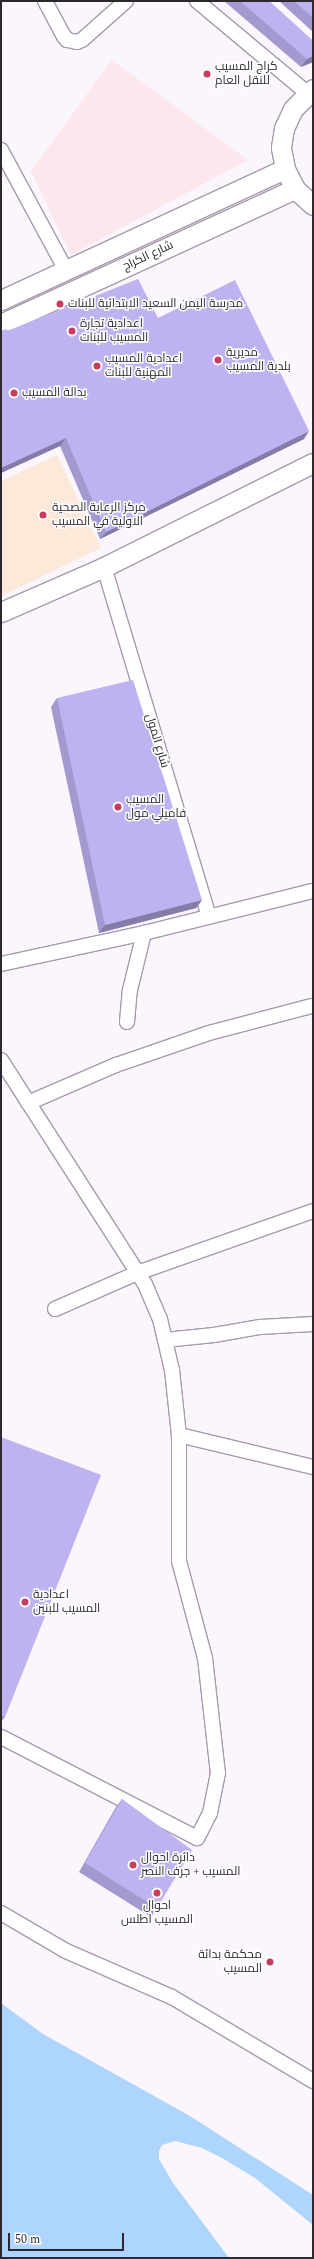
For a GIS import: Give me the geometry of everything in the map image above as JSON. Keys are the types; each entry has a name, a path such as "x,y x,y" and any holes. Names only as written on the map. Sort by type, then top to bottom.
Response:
{"main road":[{"path":"310,91 293,109 284,128 281,148 285,169 295,188 313,205"},
{"name":"شارع الكراج","path":"1,300 285,169"},
{"name":"شارع الكراج","path":"1,324 295,188"},
{"path":"1,612 104,567 313,463"}],"street":[{"path":"45,1 67,40 77,42 82,40 126,1"},
{"path":"197,1 310,91"},
{"path":"1,150 66,270"},
{"name":"شارع المول","path":"104,567 209,916"},
{"path":"1,964 144,933 313,890"},
{"path":"127,1022 130,990 144,933"},
{"path":"28,1103 116,1065 209,1033 312,1006"},
{"path":"1,1060 138,1273 160,1319 172,1370 179,1435 180,1561 205,1658 218,1773 210,1814 197,1838 1,1737"},
{"path":"54,1309 138,1273 313,1211"},
{"path":"165,1340 214,1335 260,1327 313,1324"},
{"path":"179,1435 313,1467"},
{"path":"1,1913 66,1951 172,1997 313,2081"}],"shaded area":[{"path":"112,60 248,160 71,255 31,171"},
{"name":"مركز الرعاية الصحية الاولية في المسيب","path":"57,455 101,548 1,596 1,481"}],"water":[{"path":"1,2003 43,2034 190,2116 313,2195 313,2225 255,2178 202,2148 175,2141 162,2145 159,2151 159,2159 173,2183 229,2258 1,2258"}],"building":[{"path":"240,1 269,1 313,41 313,56 307,59"},
{"path":"294,1 313,1 313,18"},
{"path":"138,279 158,318 235,280 309,431 106,532 66,438 1,468 1,331 6,329 7,331"},
{"name":"المسيب فاميلي مول","path":"133,680 202,900 105,925 57,698"},
{"name":"اعدادية المسيب للبنين","path":"1,1437 101,1475 5,1717 1,1715"},
{"name":"دائرة احوال المسيب + جرف النصر","path":"122,1799 192,1850 157,1908 85,1863"}],"place":[{"name":"كراج المسيب للنقل العام","path":"207,74"},
{"name":"مدرسة اليمن السعيد الابتدائية للبنات","path":"60,304"},
{"name":"اعدادية تجارة المسيب للبنات","path":"72,331"},
{"name":"مديرية بلدية المسيب","path":"218,360"},
{"name":"اعدادية المسيب المهنية للبنات","path":"97,366"},
{"name":"بدالة المسيب","path":"14,393"},
{"name":"مركز الرعاية الصحية الاولية في المسيب","path":"43,515"},
{"name":"المسيب فاميلي مول","path":"118,807"},
{"name":"اعدادية المسيب للبنين","path":"25,1602"},
{"name":"دائرة احوال المسيب + جرف النصر","path":"133,1865"},
{"name":"احوال المسيب اطلس","path":"157,1893"},
{"name":"محكمة بدائة المسيب","path":"270,1962"}]}
